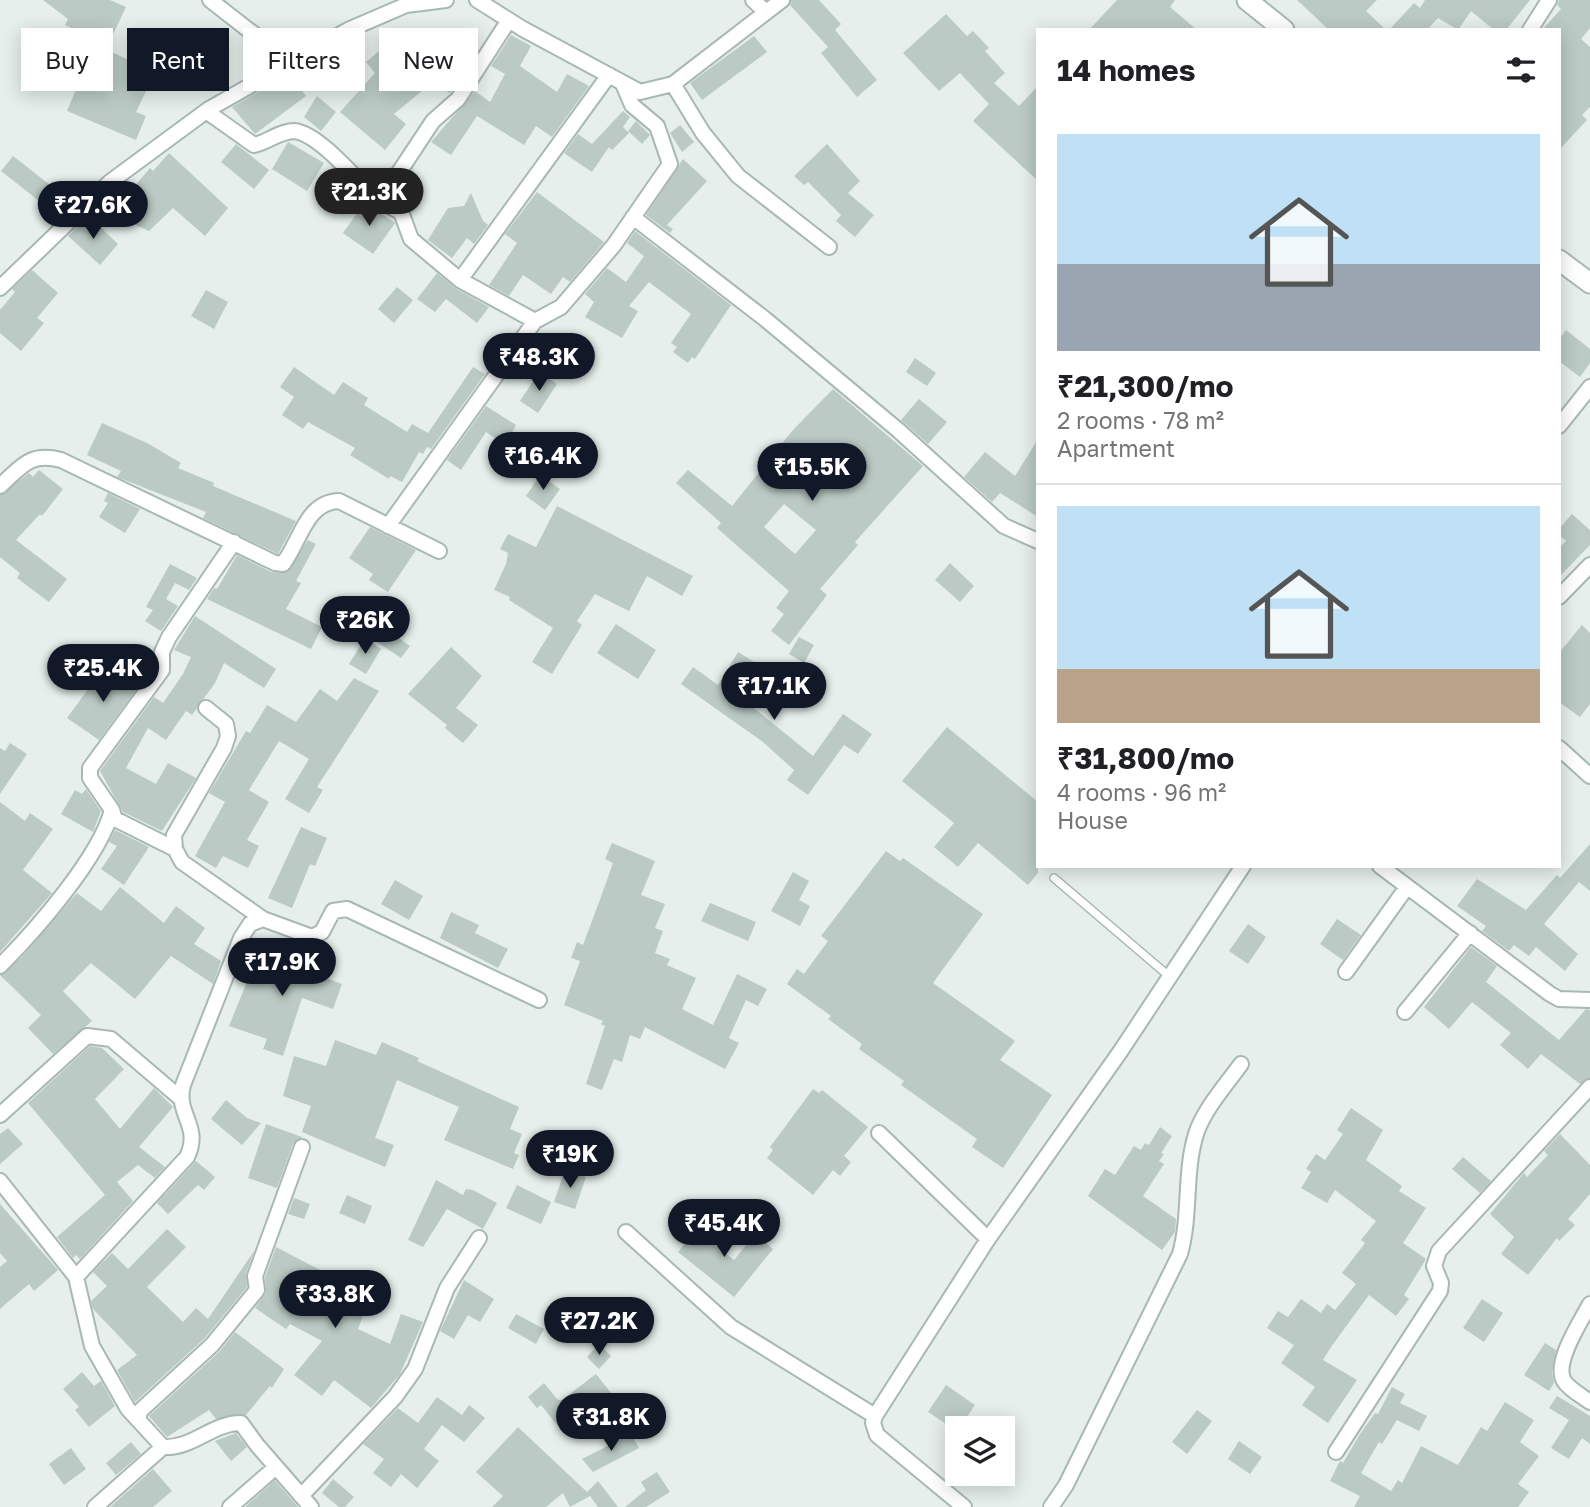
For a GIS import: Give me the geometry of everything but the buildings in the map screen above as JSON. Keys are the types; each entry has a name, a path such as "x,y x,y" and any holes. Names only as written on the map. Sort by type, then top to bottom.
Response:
{"street":[{"path":"210,0 246,28"},
{"path":"352,28 407,3 446,0"},
{"path":"477,0 640,92 673,84 782,0"},
{"path":"753,0 766,12"},
{"path":"1247,0 1282,28"},
{"path":"1531,28 1549,0"},
{"path":"380,201 433,121 458,99 509,20"},
{"path":"388,526 535,321 561,307 614,245 670,163 657,126 632,105 615,79"},
{"path":"460,279 615,79"},
{"path":"673,84 703,133 738,176 829,247"},
{"path":"0,288 110,182 206,111 243,90"},
{"path":"206,111 254,145 267,142 284,132 297,131 323,146 380,201 401,212 411,239 460,279 535,321"},
{"path":"633,217 765,319 898,430 1004,526 1036,540"},
{"path":"1561,261 1590,283"},
{"path":"1561,423 1590,387"},
{"path":"0,486 31,459 44,456 61,460 189,524 234,542 275,563 283,564 315,508 324,501 339,501 439,551"},
{"path":"175,849 115,818 90,778 90,768 162,670 162,652 169,637 234,542"},
{"path":"1561,595 1590,565"},
{"path":"206,708 226,723 228,736 174,835 175,849 182,862 263,919 312,937 322,932 333,911 339,907 347,909 539,1000"},
{"path":"1561,750 1590,776"},
{"path":"0,966 32,934 63,893 108,825 112,810"},
{"path":"964,1507 877,1435 873,1423 875,1416 988,1239 1170,977 1242,868"},
{"path":"1383,868 1550,995 1559,999 1590,1000"},
{"path":"1346,972 1407,887"},
{"path":"180,1097 241,938 250,924 263,919"},
{"path":"1405,1012 1469,933"},
{"path":"0,1115 87,1036 111,1039 180,1097 193,1131 193,1144 187,1157 76,1277"},
{"path":"1051,1507 1066,1485 1180,1254 1186,1234 1187,1189 1196,1133 1241,1064"},
{"path":"1336,1452 1440,1292 1441,1283 1434,1266 1439,1251 1590,1087"},
{"path":"879,1133 988,1239"},
{"path":"138,1420 140,1411 212,1345 257,1290 255,1276 302,1147"},
{"path":"0,1181 76,1277 93,1346 128,1409 163,1447 178,1448 226,1423 242,1423 306,1501 395,1397 415,1369 447,1287 479,1238"},
{"path":"626,1232 731,1327 875,1416"},
{"path":"1590,1304 1566,1350 1562,1367 1566,1384 1590,1402"},
{"path":"95,1507 163,1447"},
{"path":"230,1507 276,1467"}],"lane":[{"path":"1054,878 1170,977"}]}
